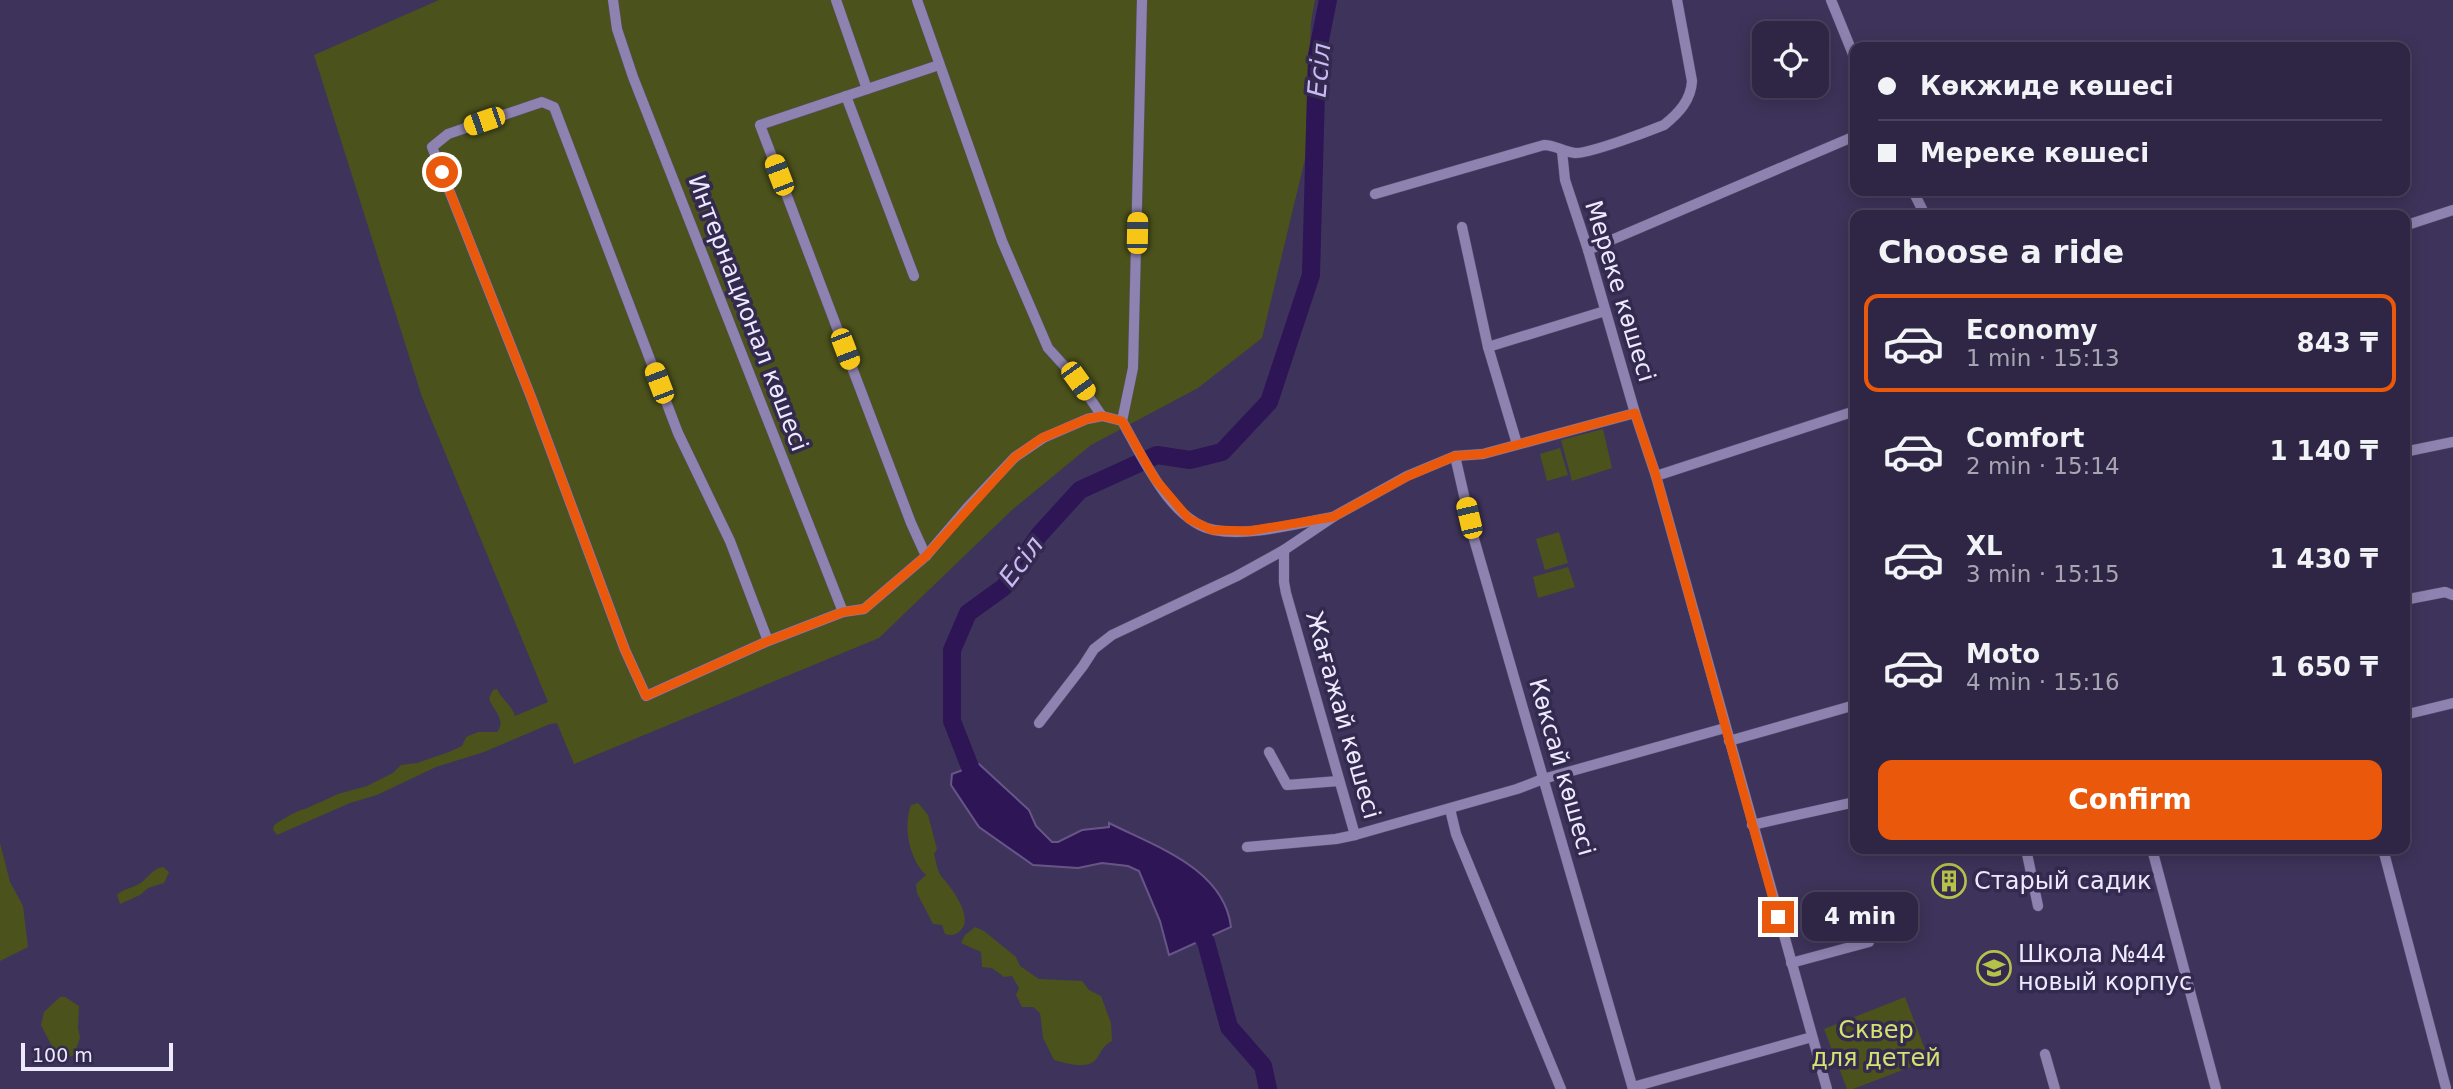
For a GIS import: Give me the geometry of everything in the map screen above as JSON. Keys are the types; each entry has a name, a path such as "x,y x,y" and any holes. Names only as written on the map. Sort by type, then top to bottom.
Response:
{"street":[{"name":"Интернационал көшесі","path":"612,0 617,29 633,77 843,612"},
{"path":"836,0 867,89"},
{"path":"917,0 1002,241 1048,348 1078,381 1102,416"},
{"path":"1142,0 1133,368 1122,421 1155,479 1189,519 1212,530 1249,531 1333,517"},
{"path":"1375,194 1544,145 1578,153 1651,130 1676,116 1692,91 1677,0"},
{"path":"1831,0 1850,47"},
{"path":"926,556 911,523 760,125 939,65"},
{"path":"846,96 914,276"},
{"path":"768,641 730,541 678,433 554,107 542,102 448,134 432,147 531,397 625,650 646,696 768,641 843,612 864,609 926,556 1015,457 1042,438 1087,419 1102,416 1122,421"},
{"path":"1588,250 1850,138"},
{"name":"Мереке көшесі","path":"1562,150 1565,180 1656,476 1827,1089"},
{"path":"2410,224 2453,210"},
{"path":"1462,227 1488,347 1517,443"},
{"path":"1488,347 1605,311"},
{"path":"1040,723 1094,649 1112,635 1193,599 1284,550 1333,517 1408,476 1455,456 1483,454 1635,413"},
{"path":"1656,476 1850,413"},
{"path":"2410,451 2453,442"},
{"name":"Көксай көшесі","path":"1455,456 1474,539 1633,1088"},
{"name":"Жағажай көшесі","path":"1284,550 1286,593 1355,835 1725,728"},
{"path":"2410,599 2445,592 2453,595"},
{"path":"2410,714 2453,703"},
{"path":"1729,741 1850,706"},
{"path":"1269,752 1287,785 1339,781"},
{"path":"1752,825 1850,803"},
{"path":"1450,809 1456,834 1562,1089"},
{"path":"1247,847 1355,835"},
{"path":"2027,854 2038,906"},
{"path":"2153,854 2216,1089"},
{"path":"2384,854 2446,1089 2453,1086"},
{"path":"1791,963 1869,942"},
{"path":"1633,1088 1812,1037"},
{"path":"2045,1054 2055,1089"}],"green space":[{"path":"439,0 1315,0 1311,22 1305,159 1262,338 1198,388 1091,445 1012,510 879,638 574,764 557,723 550,724 484,752 436,767 377,795 350,803 277,835 273,830 274,825 298,811 338,794 367,786 393,773 401,765 417,763 449,752 462,746 466,737 478,732 497,732 501,723 489,698 493,690 497,689 515,716 548,702 422,397 314,55"},
{"path":"1603,429 1612,468 1572,481 1561,440"},
{"path":"1560,448 1568,475 1547,481 1540,454"},
{"path":"1559,532 1568,563 1545,570 1536,539"},
{"path":"1568,567 1575,587 1538,598 1533,577"},
{"path":"918,803 928,815 937,849 934,854 938,871 963,910 964,924 954,935 945,934 942,925 933,924 917,893 916,884 926,875 912,852 908,823 911,805"},
{"path":"0,843 10,882 23,906 28,947 0,961"},
{"path":"163,867 169,872 164,883 148,888 140,895 120,904 117,895"},
{"path":"975,927 1016,957 1020,966 1039,979 1082,981 1089,990 1101,996 1111,1023 1112,1041 1093,1062 1077,1065 1054,1060 1043,1038 1040,1013 1033,1007 1022,1007 1016,995 1019,988 1012,976 1004,977 992,968 982,967 981,952 961,943 965,935"},
{"path":"60,997 65,997 79,1006 80,1038 74,1055 69,1057 57,1056 41,1025 44,1012"},
{"name":"Сквер для детей","path":"1905,997 1929,1060 1847,1089 1824,1029"}],"shaded area":[{"path":"979,764 1029,810 1036,826 1052,842 1058,842 1082,830 1109,827 1109,823 1166,850 1201,874 1215,889 1226,907 1231,927 1169,955 1160,921 1139,871 1128,866 1102,863 1078,868 1033,865 979,827 951,785 952,774"}],"waterway":[{"name":"Есіл","path":"979,790 952,721 952,650 968,613 1004,587 1039,535 1080,490 1157,455 1190,460 1222,452 1269,402 1311,275 1317,55 1328,0"},
{"name":"Есіл","path":"1192,921 1206,942 1229,1027 1263,1066 1268,1089"}],"place":[{"name":"Старый садик","path":"1949,881"},
{"name":"Школа №44 новый корпус","path":"1994,968"}],"route":[{"path":"442,172 531,397 625,650 646,696 768,641 843,612 864,609 926,556 1015,457 1042,438 1087,419 1102,416 1122,421 1155,479 1189,519 1212,530 1249,531 1333,517 1408,476 1455,456 1483,454 1635,413 1656,476 1778,917"}]}
